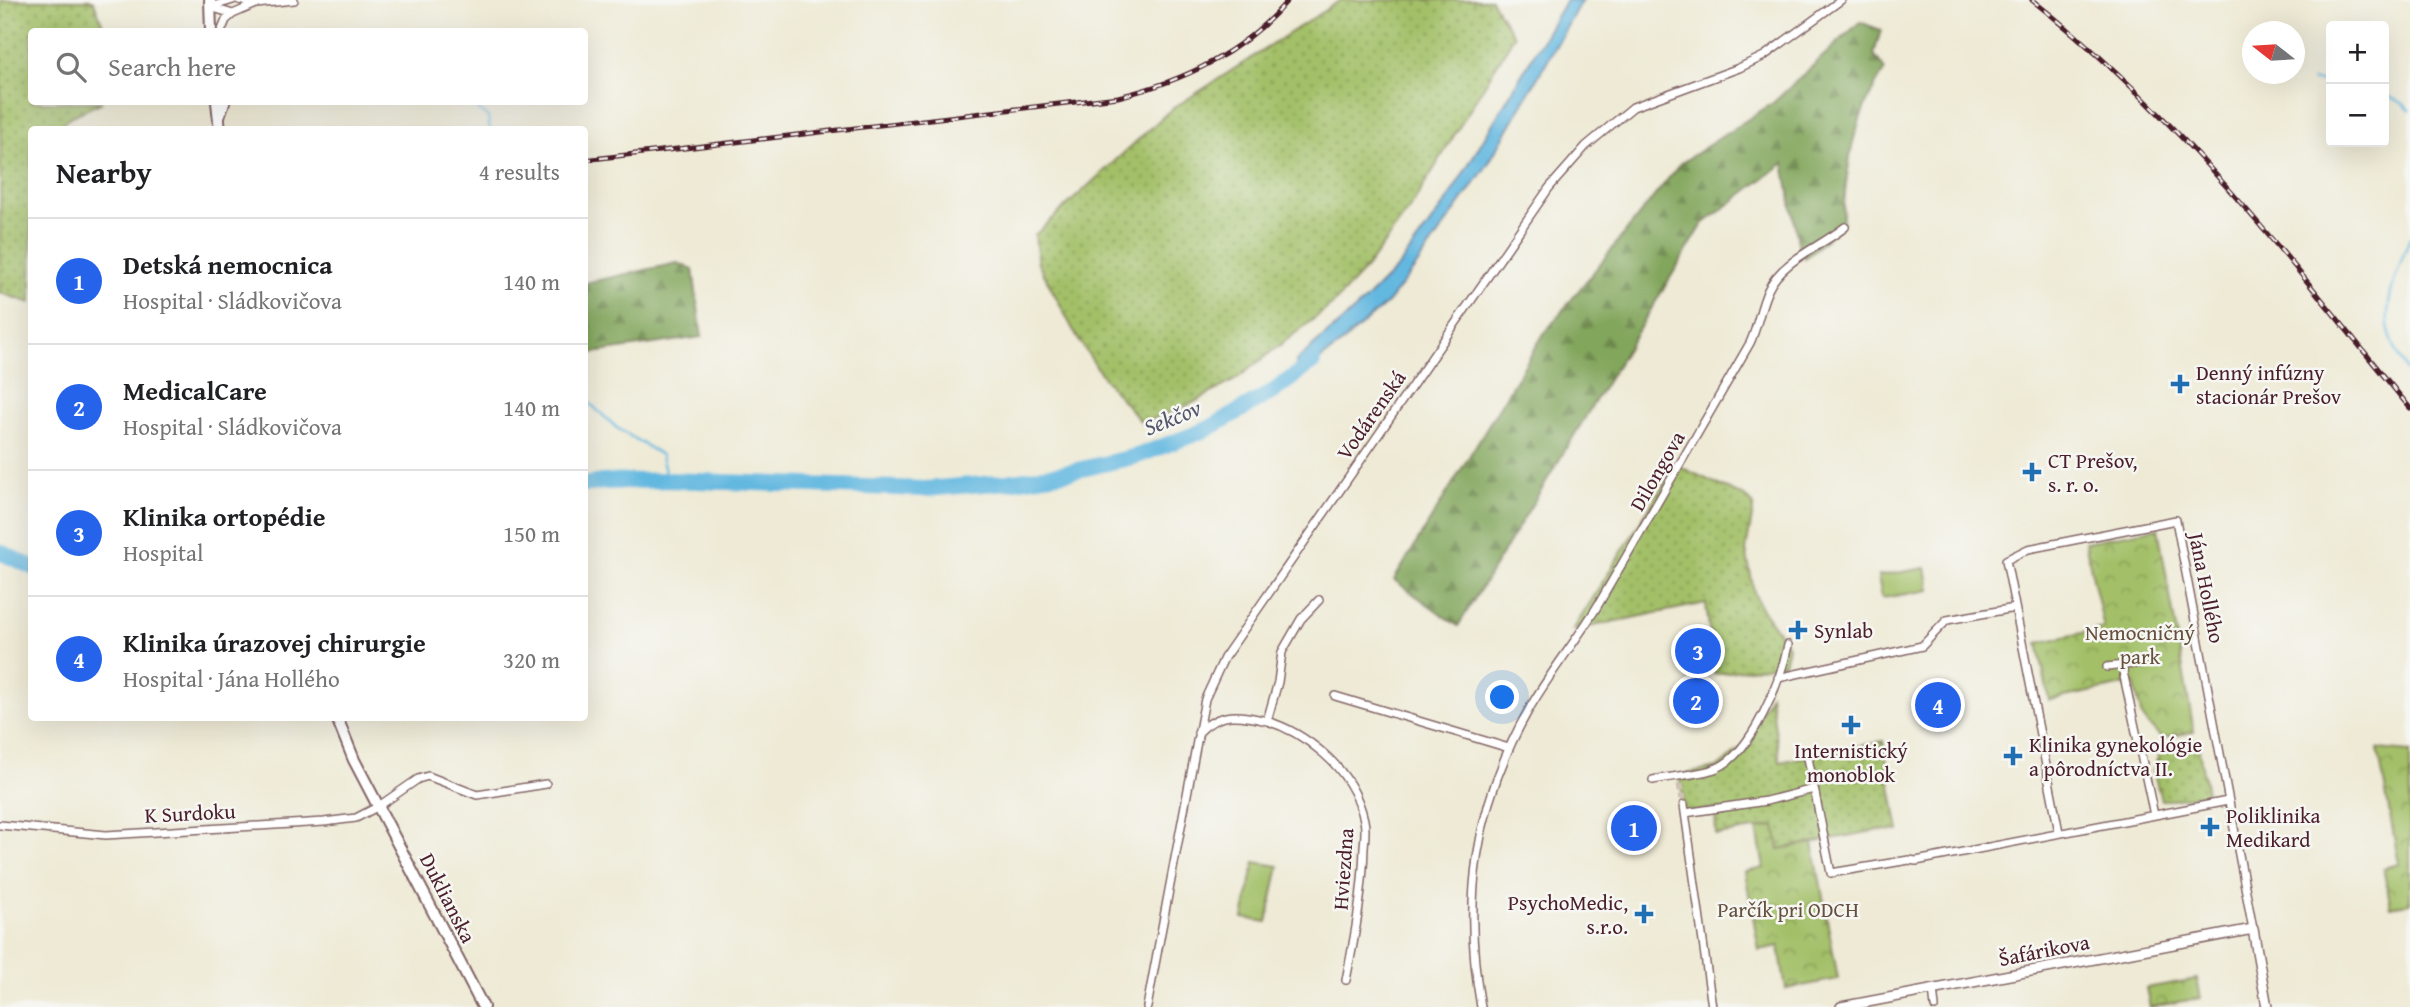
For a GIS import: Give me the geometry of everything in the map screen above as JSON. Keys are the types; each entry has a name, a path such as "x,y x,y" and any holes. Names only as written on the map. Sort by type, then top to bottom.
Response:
{"main road":[{"path":"210,4 211,28"},
{"path":"217,105 220,126"},
{"name":"Duklianska","path":"338,721 354,760 479,1006"}],"street":[{"path":"210,4 233,0"},
{"path":"239,0 256,4"},
{"path":"223,28 233,14 256,4 294,0"},
{"name":"Vodárenská","path":"1147,1007 1205,699 1224,658 1549,188 1586,146 1633,107 1739,68 1764,56 1841,0"},
{"path":"210,4 233,14"},
{"path":"220,126 225,105"},
{"name":"Dilongova","path":"1481,1007 1472,942 1473,879 1484,820 1509,748 1530,708 1606,592 1750,343 1772,284 1791,263 1844,227"},
{"name":"Jána Hollého","path":"2059,832 2006,560 2028,550 2176,520 2267,1007"},
{"path":"1267,721 1278,682 1282,652 1301,620 1319,600"},
{"path":"1778,678 1922,646 1947,620 2015,608"},
{"path":"1653,780 1680,779 1717,768 1735,755 1751,738 1784,664 1788,645"},
{"path":"2107,667 2142,663"},
{"path":"2122,667 2154,815"},
{"path":"1335,696 1509,748"},
{"name":"Hviezdna","path":"1198,733 1207,723 1226,715 1267,721 1312,744 1328,757 1350,784 1365,823 1360,908 1346,980"},
{"path":"1808,758 1831,873 1909,860 1916,862 2228,801"},
{"path":"379,806 418,779 428,776 477,795 546,783"},
{"path":"1712,1007 1685,809 1766,801 1814,789"},
{"name":"K Surdoku","path":"0,825 106,835 310,823 356,818 379,806"},
{"name":"Šafárikova","path":"1841,1007 2253,929"},
{"path":"1933,989 1935,1007"}],"green space":[{"path":"1,0 89,0 94,2 104,28 28,28 28,105 96,105 68,118 61,126 28,126 28,302 0,293"},
{"path":"1341,0 1491,0 1514,36 1411,207 1363,272 1333,304 1235,380 1189,405 1142,423 1106,381 1078,339 1038,263 1035,235 1169,111"},
{"path":"1860,22 1881,30 1874,54 1885,70 1865,107 1853,144 1842,225 1805,258 1800,254 1784,163 1703,224 1458,626 1394,580 1543,335 1680,164 1774,102"},
{"path":"677,263 693,269 702,337 588,354 588,282"},
{"path":"1676,465 1743,496 1754,505 1746,550 1754,592 1760,606 1788,646 1784,664 1714,674 1706,603 1573,630"},
{"name":"Nemocničný park","path":"2158,528 2194,732 2161,738 2142,718 2134,683 2049,700 2038,643 2104,628 2085,542"},
{"path":"1926,568 1930,590 1882,598 1878,576"},
{"path":"1770,695 1780,762 1883,741 1899,831 1878,830 1779,849 1774,826 1716,835 1715,809 1685,813 1680,775 1717,768 1743,747"},
{"path":"2197,740 2207,793 2161,800 2153,770 2162,747"},
{"path":"2378,749 2410,752 2410,903 2391,907 2383,868 2399,864"},
{"name":"Parčík pri ODCH","path":"1775,826 1779,849 1813,843 1838,979 1786,989 1779,946 1759,950 1745,872 1764,868 1757,829"},
{"path":"1255,862 1279,866 1267,922 1243,918"},
{"path":"2197,979 2201,998 2150,1007 2146,988"}],"water":[{"path":"1566,0 1582,0 1488,164 1417,265 1388,302 1337,347 1296,378 1296,361 1357,308 1399,266 1448,199"}],"waterway":[{"path":"2312,81 2326,82"},
{"path":"2389,96 2410,110"},
{"path":"473,105 488,117 489,126"},
{"path":"2410,238 2394,280 2388,313 2391,338 2410,375"},
{"name":"Sekčov","path":"588,484 667,480 925,489 1008,482 1069,472 1137,456 1208,429 1274,391 1313,362"},
{"path":"588,402 617,428 661,455 667,480"},
{"name":"Sekčov","path":"0,552 28,565"}],"tunnel":[{"path":"1680,784 1683,799"}],"railway":[{"path":"588,160 1118,97 1166,83 1211,62 1252,35 1288,0"},
{"path":"2032,0 2137,92 2186,142 2278,246 2410,408"}],"place":[{"name":"Denný infúzny stacionár Prešov","path":"2180,384"},
{"name":"CT Prešov, s. r. o.","path":"2032,472"},
{"name":"Synlab","path":"1798,630"},
{"name":"Klinika ortopédie","path":"1698,651"},
{"name":"MedicalCare","path":"1696,701"},
{"name":"Klinika úrazovej chirurgie","path":"1938,705"},
{"name":"Internistický monoblok","path":"1851,725"},
{"name":"Klinika gynekológie a pôrodníctva II.","path":"2013,756"},
{"name":"Poliklinika Medikard","path":"2210,827"},
{"name":"Detská nemocnica","path":"1634,828"},
{"name":"PsychoMedic, s.r.o.","path":"1644,914"}]}
